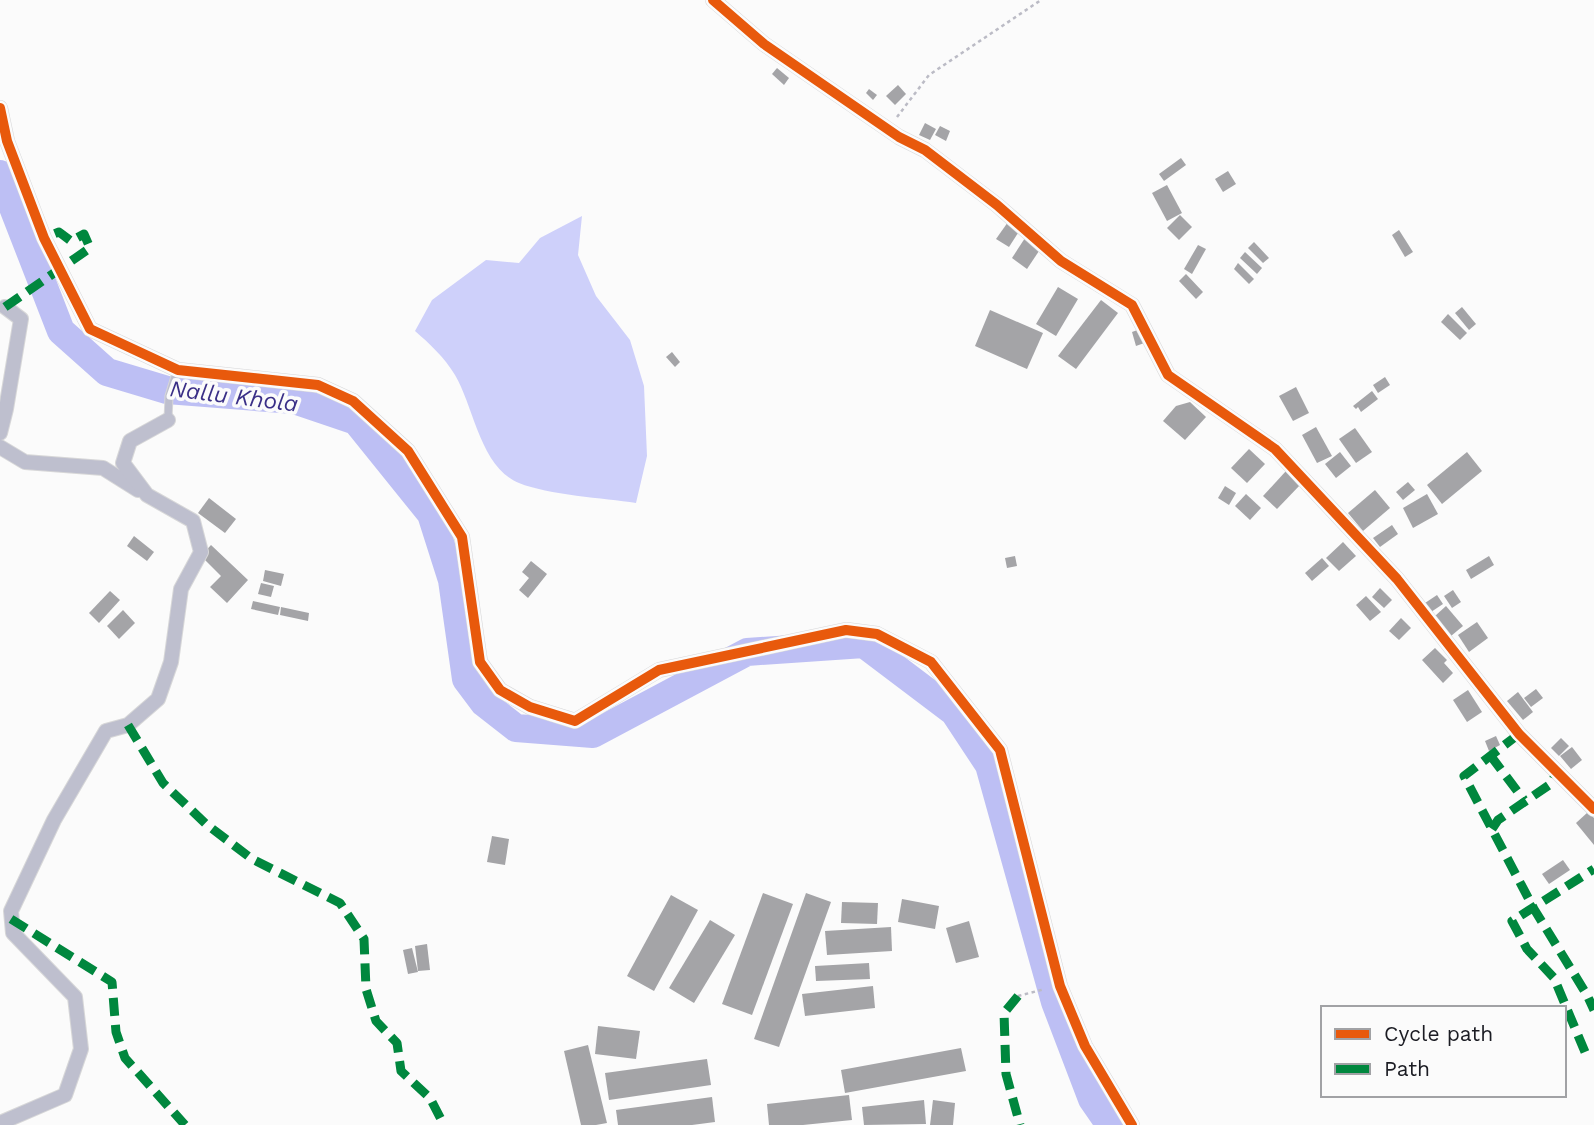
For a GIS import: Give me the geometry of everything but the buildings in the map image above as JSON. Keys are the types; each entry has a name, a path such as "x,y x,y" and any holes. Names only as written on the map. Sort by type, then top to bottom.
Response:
{"street":[{"path":"713,0 764,44 899,138 925,150 998,205 1061,261 1132,305 1168,375 1275,449 1397,579 1519,734 1594,809"},
{"path":"0,108 7,141 44,238 90,329 178,370 318,385 353,401 408,451 463,537 480,663 500,690 530,707 575,721 659,670 846,630 877,634 931,662 1000,750 1060,986 1085,1046 1132,1125"},
{"path":"0,433 21,319 5,307"},
{"path":"147,495 122,463 130,441 168,419"},
{"path":"0,447 25,462 103,468 193,522 201,552 181,589 171,662 158,699 128,725 106,731 54,820 11,911 13,933 75,997 81,1049 65,1096 0,1123"}],"lane":[{"path":"168,419 169,396 178,370"}],"path":[{"path":"899,138 897,114 929,75 1041,0"},
{"path":"1018,996 1060,986"}],"shaded area":[{"path":"582,216 578,255 596,296 630,340 644,386 647,456 636,503 576,496 531,487 506,475 495,464 487,450 455,375 415,331 432,300 486,260 519,263 540,238"}],"waterway":[{"name":"Nallu Khola","path":"0,174 61,331 107,372 167,390 294,400 356,421 431,514 452,580 466,679 484,703 516,728 593,734 747,652 864,644 954,712 989,765 1055,1002 1092,1099 1110,1125"}],"marked path":[{"path":"5,307 90,248 84,234 71,241 59,232 44,238"},
{"path":"128,725 163,783 206,824 252,859 340,903 364,939 366,989 376,1021 397,1043 401,1071 430,1098 444,1125"},
{"path":"1519,734 1464,776 1534,909 1594,1010"},
{"path":"1490,755 1524,800"},
{"path":"1492,829 1498,820 1552,783 1556,772"},
{"path":"1566,1006 1554,978 1527,949 1512,921 1594,869"},
{"path":"11,919 112,982 116,1032 125,1058 185,1125"},
{"path":"1018,996 1004,1013 1006,1074 1020,1125"},
{"path":"1566,1007 1585,1052"}],"cycle path":[{"path":"713,0 764,44 899,137 925,150 997,205 1061,261 1132,305 1168,375 1275,449 1397,579 1519,734 1594,809"},
{"path":"0,108 7,141 44,238 90,329 178,370 318,385 353,401 408,451 462,537 480,662 500,690 530,707 575,721 659,670 846,630 877,634 931,662 1000,750 1060,986 1085,1046 1132,1125"}]}
